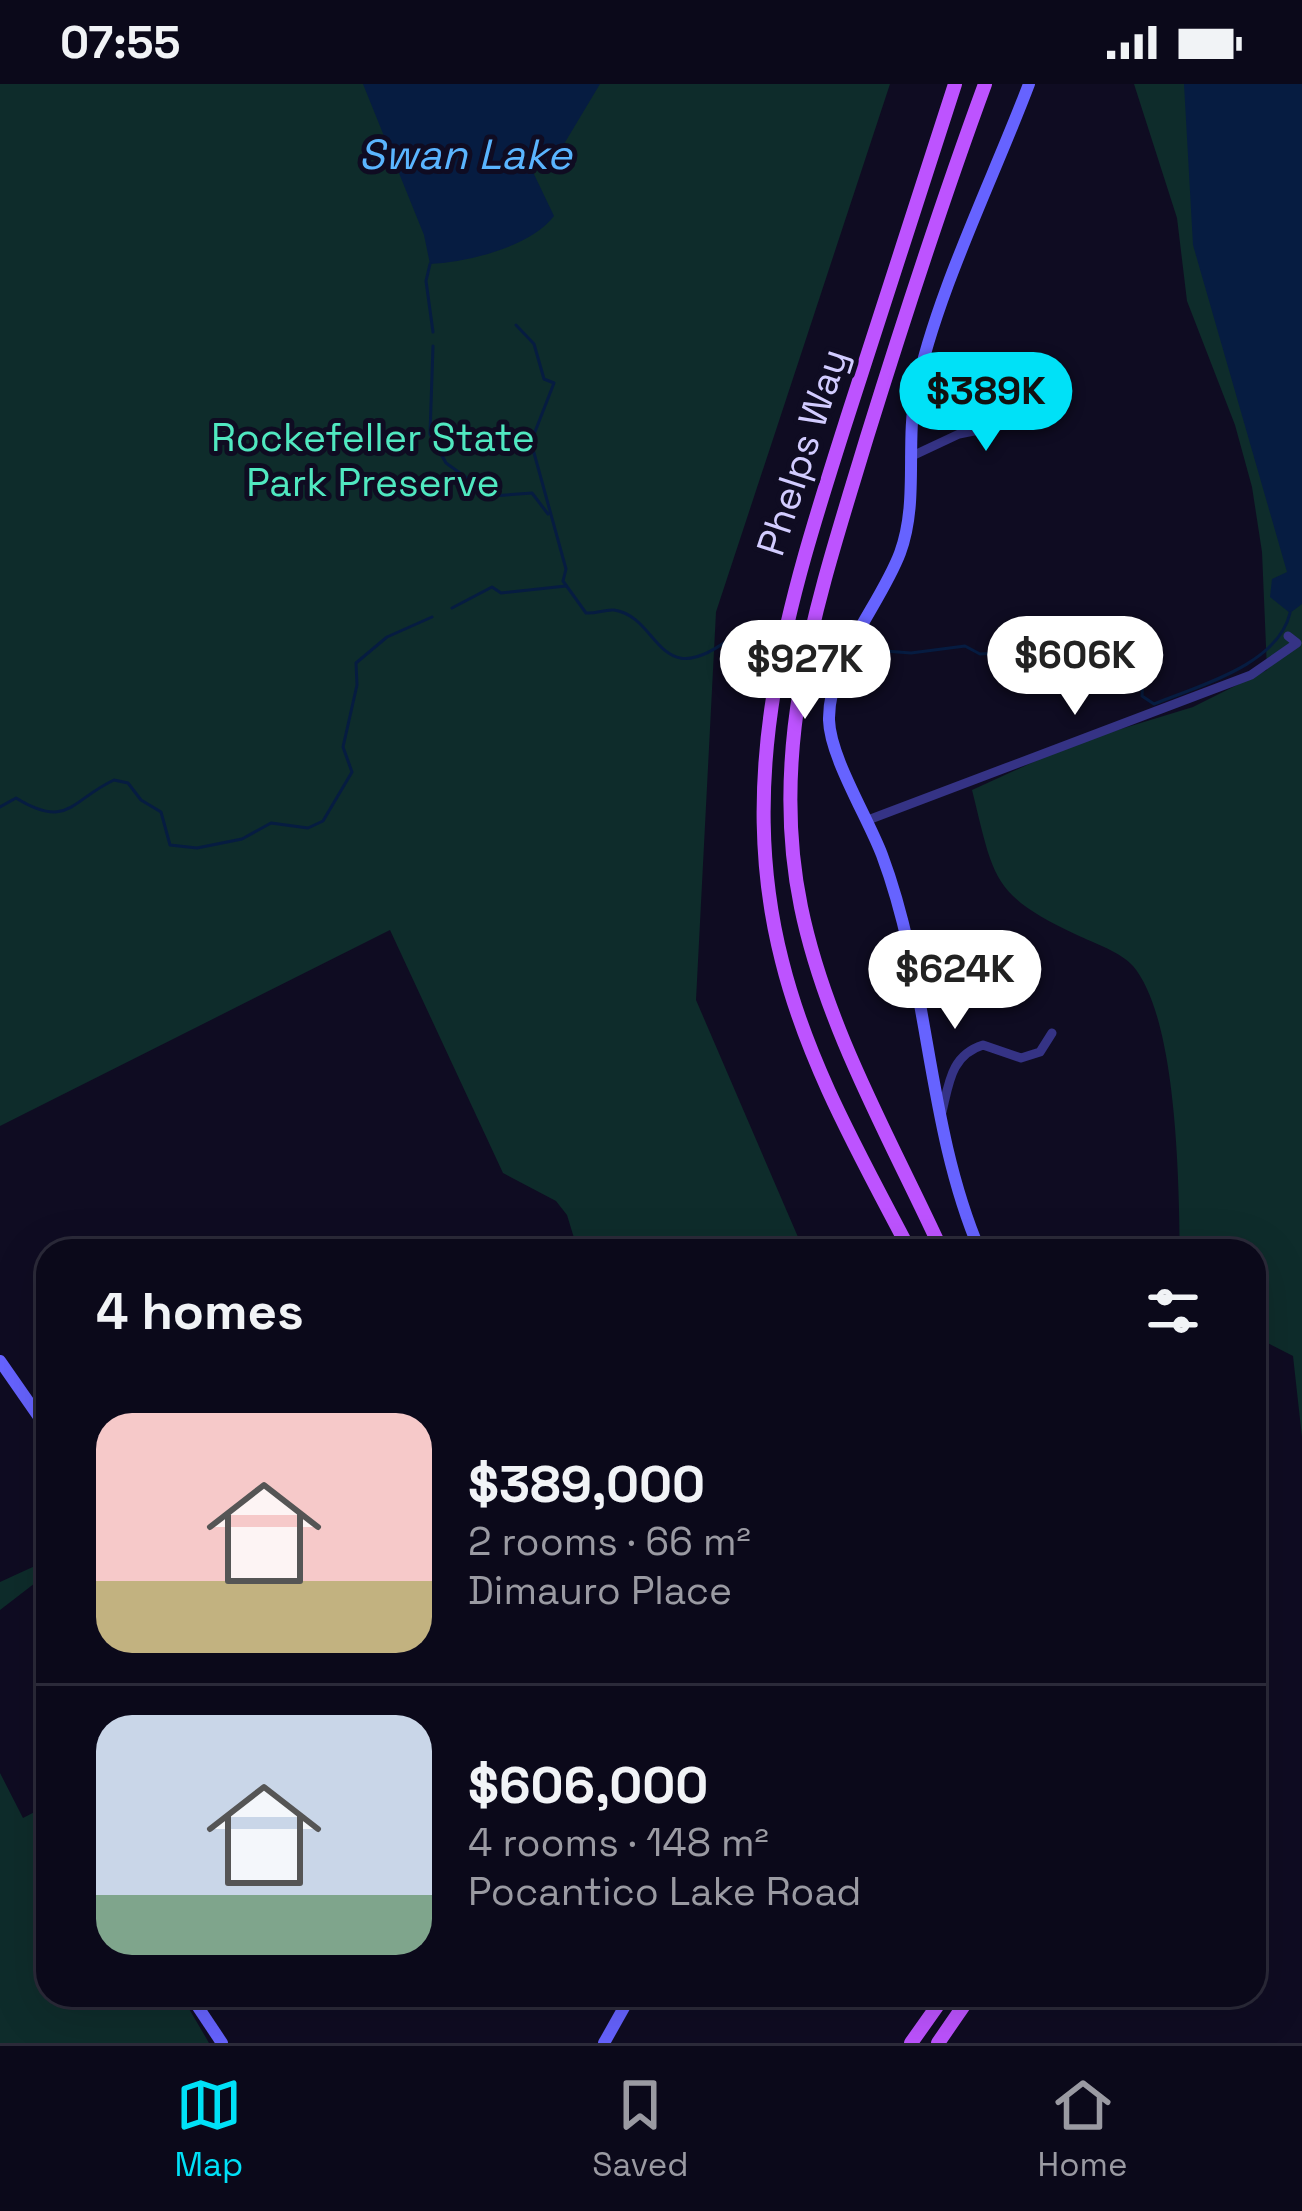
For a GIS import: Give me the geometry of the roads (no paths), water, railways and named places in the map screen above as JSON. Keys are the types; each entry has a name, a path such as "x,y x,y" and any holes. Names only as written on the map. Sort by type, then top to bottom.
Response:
{"main road":[{"name":"Phelps Way","path":"904,1239 836,1109 800,1022 772,912 762,795 768,704 786,614 955,84"},
{"name":"Phelps Way","path":"937,1239 825,991 800,905 789,818 789,751 803,654 916,278 985,84"},
{"path":"916,278 912,266 937,190 926,175"},
{"path":"911,2043 936,2007"},
{"path":"938,2043 963,2007"}],"street":[{"path":"975,1239 954,1186 890,878 834,742 829,713 853,645 900,554 909,512 910,458 924,362 1029,84"},
{"path":"910,458 959,434 1049,416"},
{"path":"868,820 1251,675 1297,643 1288,636"},
{"path":"942,1114 953,1068 966,1052 982,1045 1021,1058 1040,1052 1052,1033"},
{"path":"0,1361 36,1413"},
{"path":"198,2007 222,2043"},
{"path":"604,2043 624,2007"}],"water":[{"name":"Swan Lake","path":"363,84 600,84 561,149 532,170 554,216 544,227 480,256 430,264 424,235"},
{"path":"1184,84 1302,84 1302,604 1290,613 1270,597 1272,579 1287,572 1193,245"}],"waterway":[{"path":"430,264 426,281 433,332"},
{"path":"516,325 534,344 544,379 554,383 531,442 566,569 563,581 586,613 614,610 630,616 675,657 710,651 737,633 748,636"},
{"path":"433,346 430,434 446,463 492,496 532,493 548,514"},
{"path":"452,608 492,587 501,593 566,586"},
{"path":"1116,653 1145,646 1142,696 1154,704 1253,660 1283,631 1290,613"},
{"path":"0,807 16,798 47,812 59,812 114,780 128,783 141,800 161,812 170,845 197,848 242,839 271,823 308,828 323,821 352,772 343,747 357,685 356,663 387,637 432,617"},
{"path":"859,649 911,653 965,646 980,654 997,653 1013,642 1105,653"},
{"path":"822,651 842,650"}],"park label":[{"name":"Rockefeller State Park Preserve","path":"373,460"}]}
